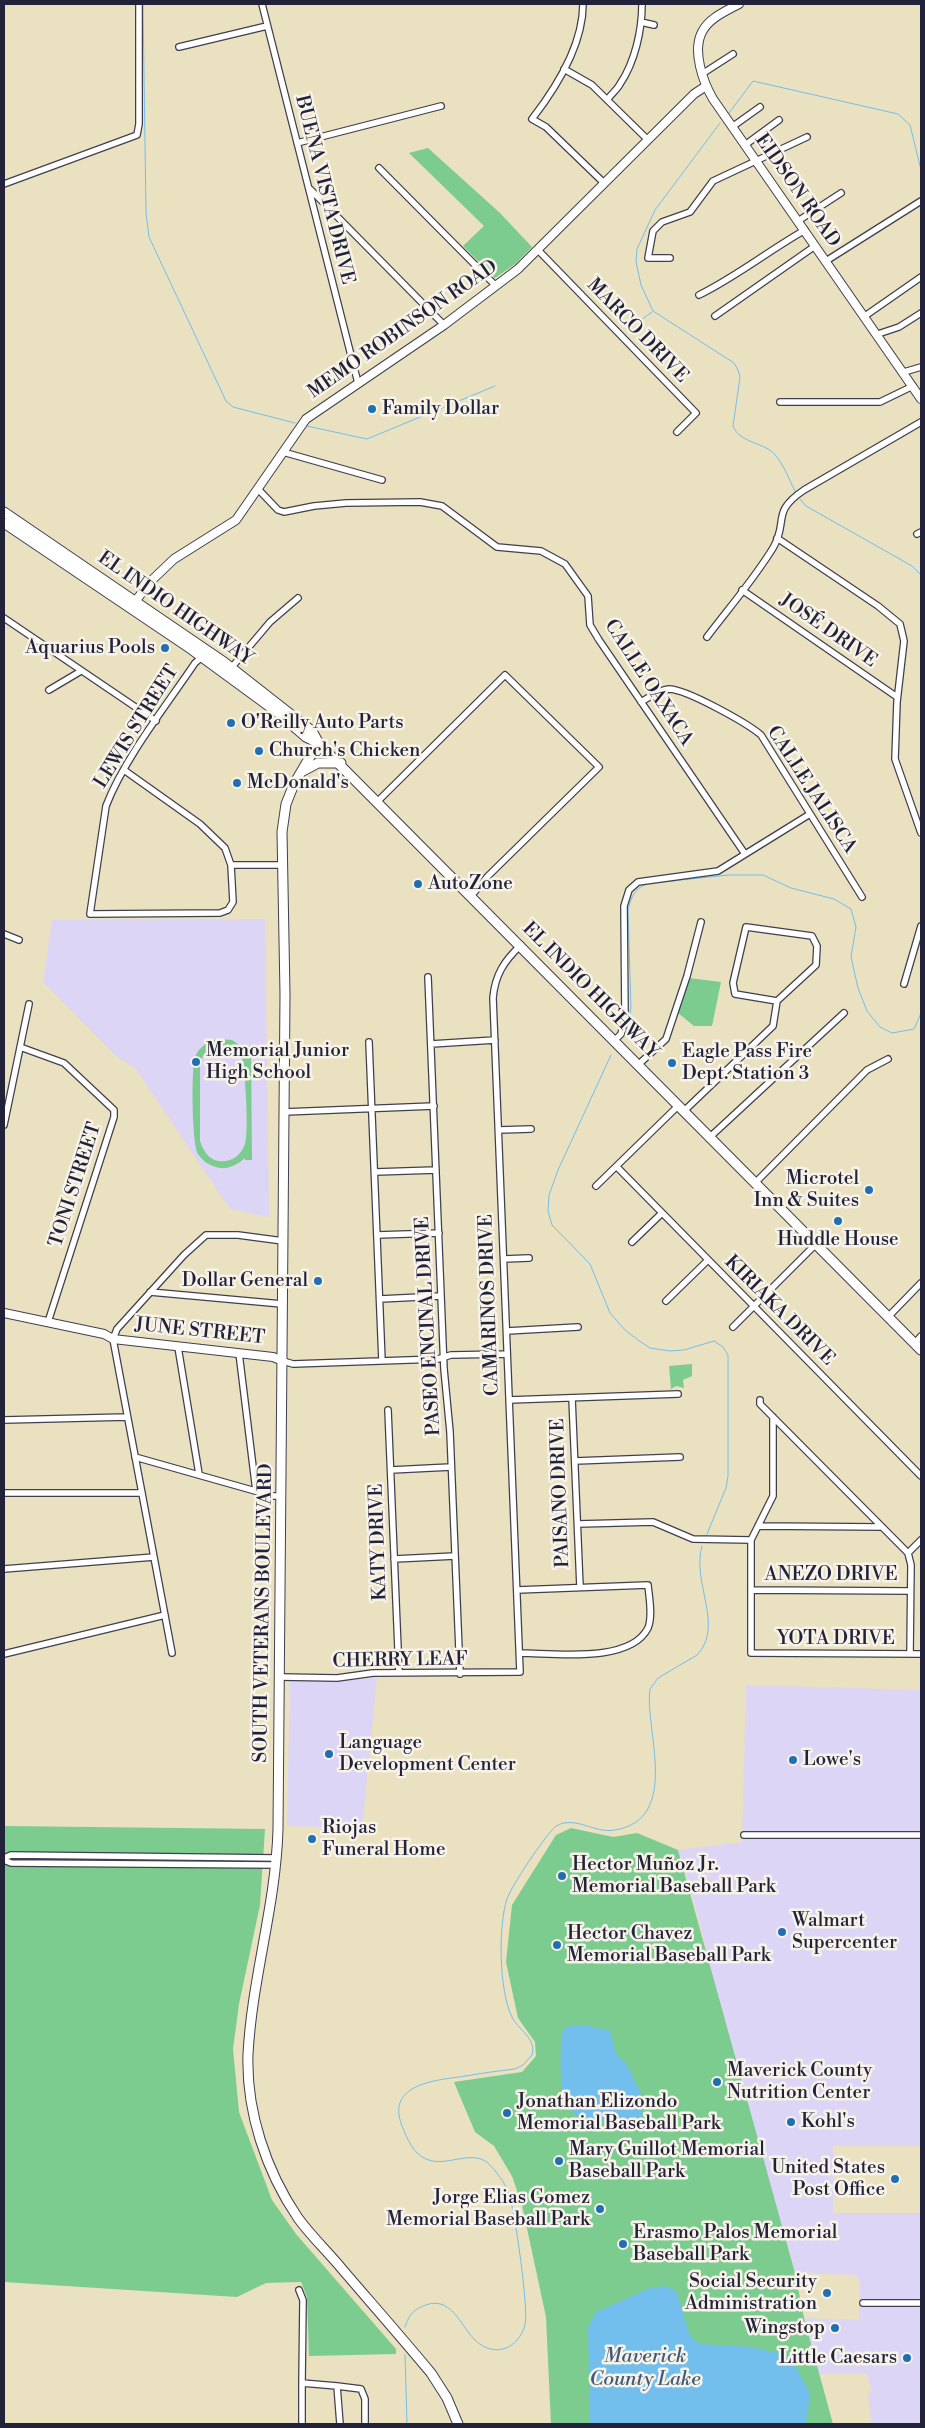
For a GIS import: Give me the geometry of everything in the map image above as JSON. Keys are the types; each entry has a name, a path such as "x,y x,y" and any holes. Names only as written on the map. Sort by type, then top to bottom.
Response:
{"main road":[{"name":"EL INDIO HIGHWAY","path":"4,512 205,654 278,712 306,737 318,743 472,895 888,1317 919,1343"},
{"name":"EL INDIO HIGHWAY","path":"4,523 133,604"},
{"name":"EL INDIO HIGHWAY","path":"205,654 232,667 312,731 318,743"},
{"name":"SOUTH VETERANS BOULEVARD","path":"318,743 298,774 286,804 284,817 285,994 282,1241 282,1496 276,1861 252,2013 248,2056 253,2108 261,2140 276,2179 298,2218 431,2373 446,2398 458,2424"},
{"path":"298,774 318,763 340,763"}],"street":[{"path":"4,184 137,135 139,124 139,4"},
{"name":"BUENA VISTA DRIVE","path":"262,4 358,383"},
{"path":"583,4 577,40 564,70 549,97 532,119 546,127 604,183"},
{"path":"608,99 620,85 628,70 641,22 642,4"},
{"name":"EIDSON ROAD","path":"739,4 716,17 702,32 699,50 702,74 706,86 732,127 878,334 921,399"},
{"path":"641,22 654,25"},
{"path":"179,46 267,26"},
{"path":"702,74 733,54"},
{"path":"564,70 592,85 647,139"},
{"name":"MEMO ROBINSON ROAD","path":"133,604 152,580 174,559 233,523 306,418 444,324 496,286 538,250 647,139 694,94 706,86"},
{"path":"297,143 441,106"},
{"path":"732,127 760,107"},
{"path":"745,145 779,120"},
{"path":"670,258 648,258 653,231 662,222 690,212 713,182 755,160 807,137"},
{"path":"379,168 496,286"},
{"path":"308,187 444,324"},
{"path":"798,221 841,193"},
{"path":"826,261 921,201"},
{"path":"699,295 726,282 774,248 805,230"},
{"path":"715,316 816,246"},
{"name":"MARCO DRIVE","path":"538,250 696,413 677,432"},
{"path":"865,316 921,277"},
{"path":"878,334 899,327 921,313"},
{"path":"904,372 921,367"},
{"path":"780,402 880,402 913,386"},
{"path":"707,637 772,548 777,538 784,507 793,497 921,422"},
{"path":"283,452 382,480"},
{"name":"CALLE OAXACA","path":"258,489 278,510 284,512 314,506 346,503 437,504 451,512 488,543 497,547 530,549 558,558 571,570 588,596 590,603 589,616 593,630 745,854"},
{"path":"777,538 878,606 900,624 904,641 897,697 895,759 921,833"},
{"name":"JOSÉ DRIVE","path":"742,590 897,697"},
{"path":"232,667 270,622 298,598"},
{"path":"4,618 156,721"},
{"name":"LEWIS STREET","path":"205,654 195,663 124,770 106,806 90,914 220,913 228,910 232,898 231,865"},
{"path":"49,690 82,671"},
{"path":"378,801 505,675 599,767 488,876 472,895"},
{"name":"CALLE JALISCA","path":"641,702 662,691 678,690 754,730 766,742 862,897"},
{"path":"124,770 215,836 225,848 231,865 283,865"},
{"path":"615,1040 621,1034 625,1018 624,906 629,890 638,882 649,878 718,871 810,814"},
{"path":"639,1064 666,1039 687,976 701,922"},
{"path":"904,984 919,942 921,926"},
{"path":"596,1186 773,1026 777,1001 816,965 817,946 812,936 746,927 733,983 735,994 777,1001"},
{"path":"4,934 19,940"},
{"name":"CAMARINOS DRIVE","path":"520,1672 494,981 502,965 521,945"},
{"name":"PASEO ENCINAL DRIVE","path":"428,977 441,1296 460,1674"},
{"path":"4,1125 29,1004"},
{"path":"710,1137 844,1012"},
{"path":"431,1044 495,1040"},
{"path":"369,1042 382,1361"},
{"name":"TONI STREET","path":"20,1047 64,1063 114,1110 114,1117 48,1322"},
{"path":"756,1182 867,1070 888,1059"},
{"path":"284,1112 434,1106"},
{"path":"499,1130 531,1129"},
{"name":"KIRIAKA DRIVE","path":"617,1167 921,1476"},
{"path":"375,1172 436,1170"},
{"path":"632,1242 662,1213"},
{"path":"377,1236 439,1233"},
{"path":"172,1653 113,1340 117,1329 184,1254 206,1234 238,1235 282,1241"},
{"path":"733,1327 816,1244"},
{"path":"504,1259 529,1258"},
{"path":"666,1300 708,1260"},
{"path":"888,1317 921,1283"},
{"path":"150,1292 282,1304"},
{"path":"380,1299 441,1296"},
{"name":"JUNE STREET","path":"4,1313 104,1334 113,1340 273,1356 282,1361"},
{"path":"506,1331 578,1327"},
{"path":"178,1347 199,1474"},
{"path":"238,1353 256,1491"},
{"path":"282,1361 293,1364 438,1360 444,1357 507,1354"},
{"path":"509,1400 678,1394"},
{"name":"PAISANO DRIVE","path":"572,1398 580,1587"},
{"path":"760,1400 760,1404 908,1553 911,1565 910,1654"},
{"name":"KATY DRIVE","path":"388,1410 399,1673"},
{"path":"4,1420 127,1417"},
{"path":"751,1590 751,1540 773,1496 773,1417"},
{"path":"134,1457 273,1496 282,1496"},
{"path":"575,1461 680,1457"},
{"path":"391,1470 451,1467"},
{"path":"4,1493 142,1493"},
{"path":"578,1524 652,1522 665,1525 678,1534 694,1540 751,1540"},
{"path":"758,1526 881,1527"},
{"path":"908,1553 921,1540"},
{"path":"394,1559 455,1556"},
{"path":"4,1569 154,1557"},
{"path":"517,1590 648,1585 650,1617 648,1628 634,1642 625,1647 595,1654 520,1653"},
{"name":"ANEZO DRIVE","path":"751,1590 910,1591"},
{"name":"YOTA DRIVE","path":"751,1590 751,1653 921,1654"},
{"path":"4,1654 166,1615"},
{"name":"CHERRY LEAF","path":"280,1677 337,1678 364,1674 520,1672"},
{"path":"744,1835 921,1835"},
{"path":"4,1859 11,1855 212,1857 276,1861"},
{"path":"51,1856 51,1864"},
{"path":"102,1856 102,1864"},
{"path":"155,1857 155,1865"},
{"path":"212,1857 212,1865"},
{"path":"4,1859 11,1863 155,1865 212,1865 276,1861"},
{"path":"299,2290 303,2300 302,2424"},
{"path":"863,2303 921,2303"},
{"path":"302,2383 361,2389 365,2400 364,2424"},
{"path":"336,2386 340,2424"}],"shaded area":[{"name":"Memorial Junior High School","path":"265,919 269,1217 230,1209 136,1069 116,1056 43,982 52,920"},
{"name":"Language Development Center","path":"377,1678 362,1828 287,1826 290,1682"},
{"path":"746,1685 921,1690 921,2146 833,2146 833,2213 921,2213 921,2424 871,2424 868,2393 872,2391 866,2373 819,2374 804,2318 859,2320 860,2284 857,2275 795,2273 729,2043 698,1916 678,1850 742,1842"}],"green space":[{"path":"428,148 500,213 532,247 515,264 495,278 463,246 484,226 409,153"},
{"path":"689,978 721,982 712,1026 694,1026 678,1013"},
{"path":"214,1040 232,1040 244,1048 244,1046 251,1046 252,1160 245,1160 245,1158 228,1168 218,1167 205,1162 198,1154 194,1136 193,1090 195,1057 201,1047","holes":["219,1045 236,1050 243,1061 247,1128 245,1144 241,1152 231,1160 218,1161 214,1160 204,1151 200,1141 200,1061 206,1052"]},
{"path":"692,1364 692,1376 683,1380 684,1388 676,1386 671,1389 669,1366"},
{"path":"4,1826 265,1829 260,1905 239,2004 233,2049 239,2112 272,2200 296,2234 396,2349 396,2354 309,2356 307,2297 301,2282 266,2283 237,2297 4,2282"},
{"path":"571,1828 613,1837 637,1833 678,1850 795,2273 804,2318 833,2424 551,2424 546,2317 522,2205 512,2176 494,2146 475,2132 454,2082 522,2072 536,2056 535,2042 518,2018 506,1962 512,1905 556,1835"}],"water":[{"path":"572,2025 589,2026 610,2031 616,2054 627,2065 643,2098 642,2117 621,2121 598,2122 587,2120 569,2108 564,2097 561,2082 561,2035 564,2029"},
{"name":"Maverick County Lake","path":"665,2286 676,2291 690,2336 699,2344 751,2347 789,2355 810,2393 806,2424 590,2424 588,2327 596,2312 650,2288"}],"waterway":[{"path":"143,4 146,213 149,237 226,401 233,407 295,423"},
{"path":"729,113 753,81 898,114 910,125 921,170"},
{"path":"720,123 655,210 637,249 636,262 641,285 653,311 734,363 740,377 733,426 735,431 743,438 773,452 784,468 795,491"},
{"path":"638,322 652,312"},
{"path":"307,426 367,439 495,386"},
{"path":"800,499 806,506 912,566 921,575"},
{"path":"653,883 728,875 763,875 791,888 834,899 851,909 856,927 851,957 858,988 867,1011 880,1027 892,1033 914,1029 921,1013"},
{"path":"626,1034 631,1008 628,911 634,893 640,887 649,883"},
{"path":"611,1055 558,1170 549,1195 548,1211 552,1225 590,1264 610,1313 625,1330 650,1348 670,1351 684,1350 714,1341 723,1347 728,1355 728,1476 726,1488 707,1534"},
{"path":"405,2327 415,2310 431,2304 440,2304 454,2313 476,2341 491,2349 498,2350 511,2345 522,2333 526,2316 521,2261 512,2204 506,2186 491,2166 481,2159 466,2158 433,2161 421,2157 411,2145 402,2126 399,2112 401,2101 407,2092 417,2086 442,2079 515,2069 523,2065 532,2055 532,2044 512,2017 504,1991 501,1941 507,1899 529,1861 556,1826 563,1823 578,1823 600,1830 615,1830 635,1822 648,1809 654,1791 655,1770 650,1689 658,1678 697,1655 705,1643 708,1631 708,1617 700,1560 702,1546"},
{"path":"405,2355 407,2424"}],"place":[{"name":"Family Dollar","path":"372,409"},
{"name":"Aquarius Pools","path":"165,648"},
{"name":"O'Reilly Auto Parts","path":"231,723"},
{"name":"Church's Chicken","path":"259,751"},
{"name":"McDonald's","path":"237,783"},
{"name":"AutoZone","path":"418,884"},
{"name":"Memorial Junior High School","path":"196,1062"},
{"name":"Eagle Pass Fire Dept. Station 3","path":"672,1063"},
{"name":"Microtel Inn & Suites","path":"869,1190"},
{"name":"Huddle House","path":"838,1221"},
{"name":"Dollar General","path":"318,1281"},
{"name":"Language Development Center","path":"329,1754"},
{"name":"Lowe's","path":"793,1760"},
{"name":"Riojas Funeral Home","path":"312,1839"},
{"name":"Hector Muñoz Jr. Memorial Baseball Park","path":"562,1876"},
{"name":"Walmart Supercenter","path":"782,1932"},
{"name":"Hector Chavez Memorial Baseball Park","path":"557,1945"},
{"name":"Maverick County Nutrition Center","path":"717,2082"},
{"name":"Jonathan Elizondo Memorial Baseball Park","path":"507,2113"},
{"name":"Kohl's","path":"791,2122"},
{"name":"Mary Guillot Memorial Baseball Park","path":"559,2161"},
{"name":"United States Post Office","path":"895,2179"},
{"name":"Jorge Elias Gomez Memorial Baseball Park","path":"600,2209"},
{"name":"Erasmo Palos Memorial Baseball Park","path":"623,2244"},
{"name":"Social Security Administration","path":"827,2293"},
{"name":"Wingstop","path":"835,2328"},
{"name":"Little Caesars","path":"907,2358"}]}
